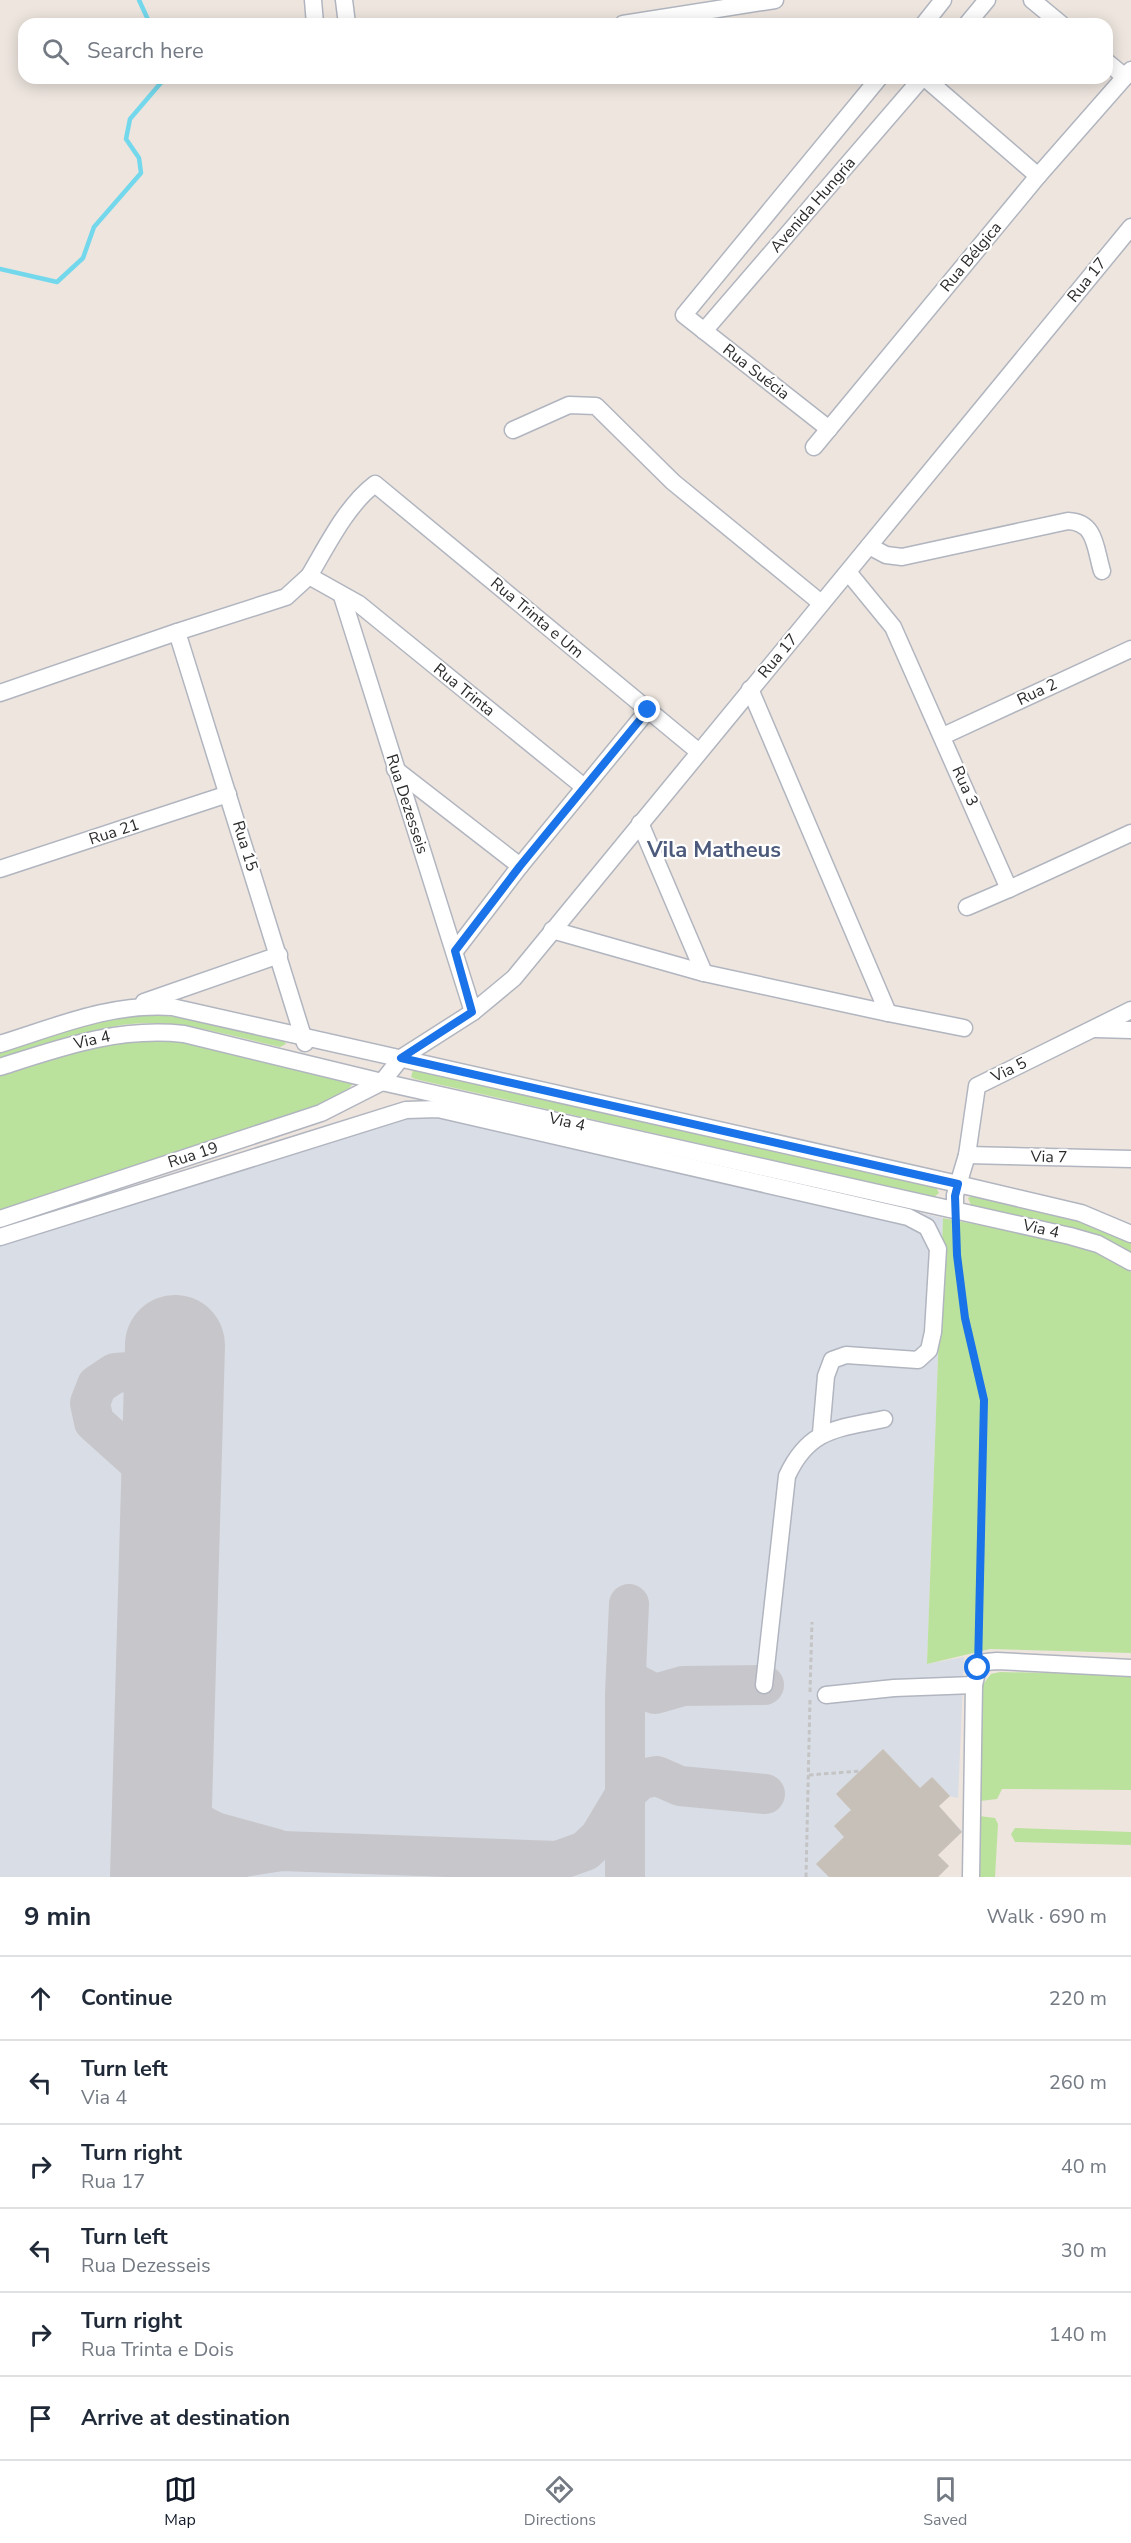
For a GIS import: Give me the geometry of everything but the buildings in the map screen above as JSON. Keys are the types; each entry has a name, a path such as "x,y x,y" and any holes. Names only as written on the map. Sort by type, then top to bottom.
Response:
{"street":[{"path":"313,0 314,18"},
{"path":"344,0 346,18"},
{"path":"661,18 775,0"},
{"path":"929,18 943,0"},
{"path":"972,18 987,0"},
{"path":"1032,0 1054,18"},
{"path":"1113,65 1128,73"},
{"name":"Rua Bélgica","path":"814,447 1038,176 1128,73"},
{"name":"Avenida Hungria","path":"684,315 874,84"},
{"name":"Avenida Hungria","path":"704,331 918,84"},
{"path":"930,84 1038,176"},
{"name":"Rua 17","path":"382,1082 401,1058 472,1012 514,978 639,823 1131,227"},
{"name":"Rua Suécia","path":"684,315 829,429"},
{"path":"513,430 569,405 596,406 673,482 821,603"},
{"name":"Rua Trinta e Um","path":"309,576 332,538 367,490 375,484 699,752"},
{"path":"869,546 886,555 902,557 1068,521 1082,522 1088,527 1102,571"},
{"name":"Rua 3","path":"848,572 893,627 1009,889"},
{"path":"0,693 286,597 309,576 342,596"},
{"name":"Rua Dezesseis","path":"342,596 395,769 455,951 472,1012"},
{"name":"Rua Trinta","path":"342,596 359,604 584,787"},
{"name":"Rua 15","path":"177,632 304,1036 305,1062"},
{"name":"Rua 2","path":"943,736 1131,648"},
{"path":"750,689 888,1013"},
{"path":"455,951 520,866 648,710"},
{"path":"395,769 520,866"},
{"name":"Rua 21","path":"0,869 228,794"},
{"path":"639,823 704,973"},
{"path":"968,908 1131,833"},
{"path":"552,930 704,973 964,1028"},
{"path":"131,1006 279,956"},
{"name":"Via 4","path":"0,1044 98,1013 131,1006 172,1007 958,1184 1103,1220 1131,1234"},
{"name":"Via 5","path":"955,1209 958,1184 968,1155 977,1086 1131,1010"},
{"path":"1094,1029 1131,1030"},
{"name":"Via 4","path":"0,1067 85,1040 134,1032 184,1034 382,1082 955,1209 1098,1244 1131,1262"},
{"name":"Rua 19","path":"0,1219 321,1113 382,1082"},
{"path":"0,1237 406,1110 438,1109 908,1217 927,1227 938,1249 933,1332 928,1350 918,1360 846,1355 832,1360 825,1376 821,1433"},
{"name":"Via 7","path":"968,1155 1131,1159"},
{"path":"764,1685 787,1476 796,1455 821,1433 884,1419"},
{"path":"971,1877 976,1676 986,1662 1131,1668"},
{"path":"826,1695 904,1687 976,1676"}],"path":[{"path":"955,1209 957,1255 965,1318 984,1400 976,1676"},
{"path":"806,1877 812,1622"},
{"path":"809,1775 861,1770"}],"shaded area":[{"path":"420,1101 943,1218 927,1664 964,1657 958,1798 949,1796 938,1806 962,1831 937,1855 948,1866 937,1877 0,1877 0,1234 264,1148"}],"green space":[{"path":"139,1014 179,1017 282,1038 286,1044 280,1047 188,1026 137,1023 77,1035 0,1060 0,1051 82,1025"},
{"path":"159,1038 189,1042 355,1081 346,1092 312,1109 0,1212 0,1076 98,1045"},
{"path":"413,1070 936,1187 939,1193 934,1197 415,1079 411,1077"},
{"path":"972,1196 1077,1220 1131,1241 1131,1252 1079,1230 971,1205 968,1198"},
{"path":"943,1218 1066,1243 1112,1260 1131,1272 1131,1653 990,1649 927,1664"},
{"path":"1000,1672 1131,1675 1131,1790 1002,1789 997,1799 980,1801 981,1687 991,1674"},
{"path":"979,1816 995,1818 998,1824 995,1877 978,1877"},
{"path":"1015,1828 1131,1832 1131,1845 1015,1842 1011,1834"}],"waterway":[{"path":"139,0 147,18"},
{"path":"0,269 57,282 83,258 94,227 141,173 139,158 126,139 130,119 160,84"}],"taxiway":[{"path":"170,1520 144,1467 94,1422 90,1403 97,1385 115,1373 174,1369"},
{"path":"625,1877 625,1694 629,1604"},
{"path":"626,1674 635,1684 655,1694 683,1686 764,1685"},
{"path":"201,1877 243,1857 282,1851 557,1861 585,1851 599,1838 626,1793 641,1779 657,1776 680,1786 765,1794"},
{"path":"163,1791 186,1817 215,1832 277,1849"}],"runway":[{"path":"160,1877 175,1345"}],"district":[{"name":"Vila Matheus","path":"714,850"}],"route":[{"path":"648,710 520,866 455,951 472,1012 401,1058 958,1184 955,1196 957,1255 965,1318 984,1400 978,1668"}]}
